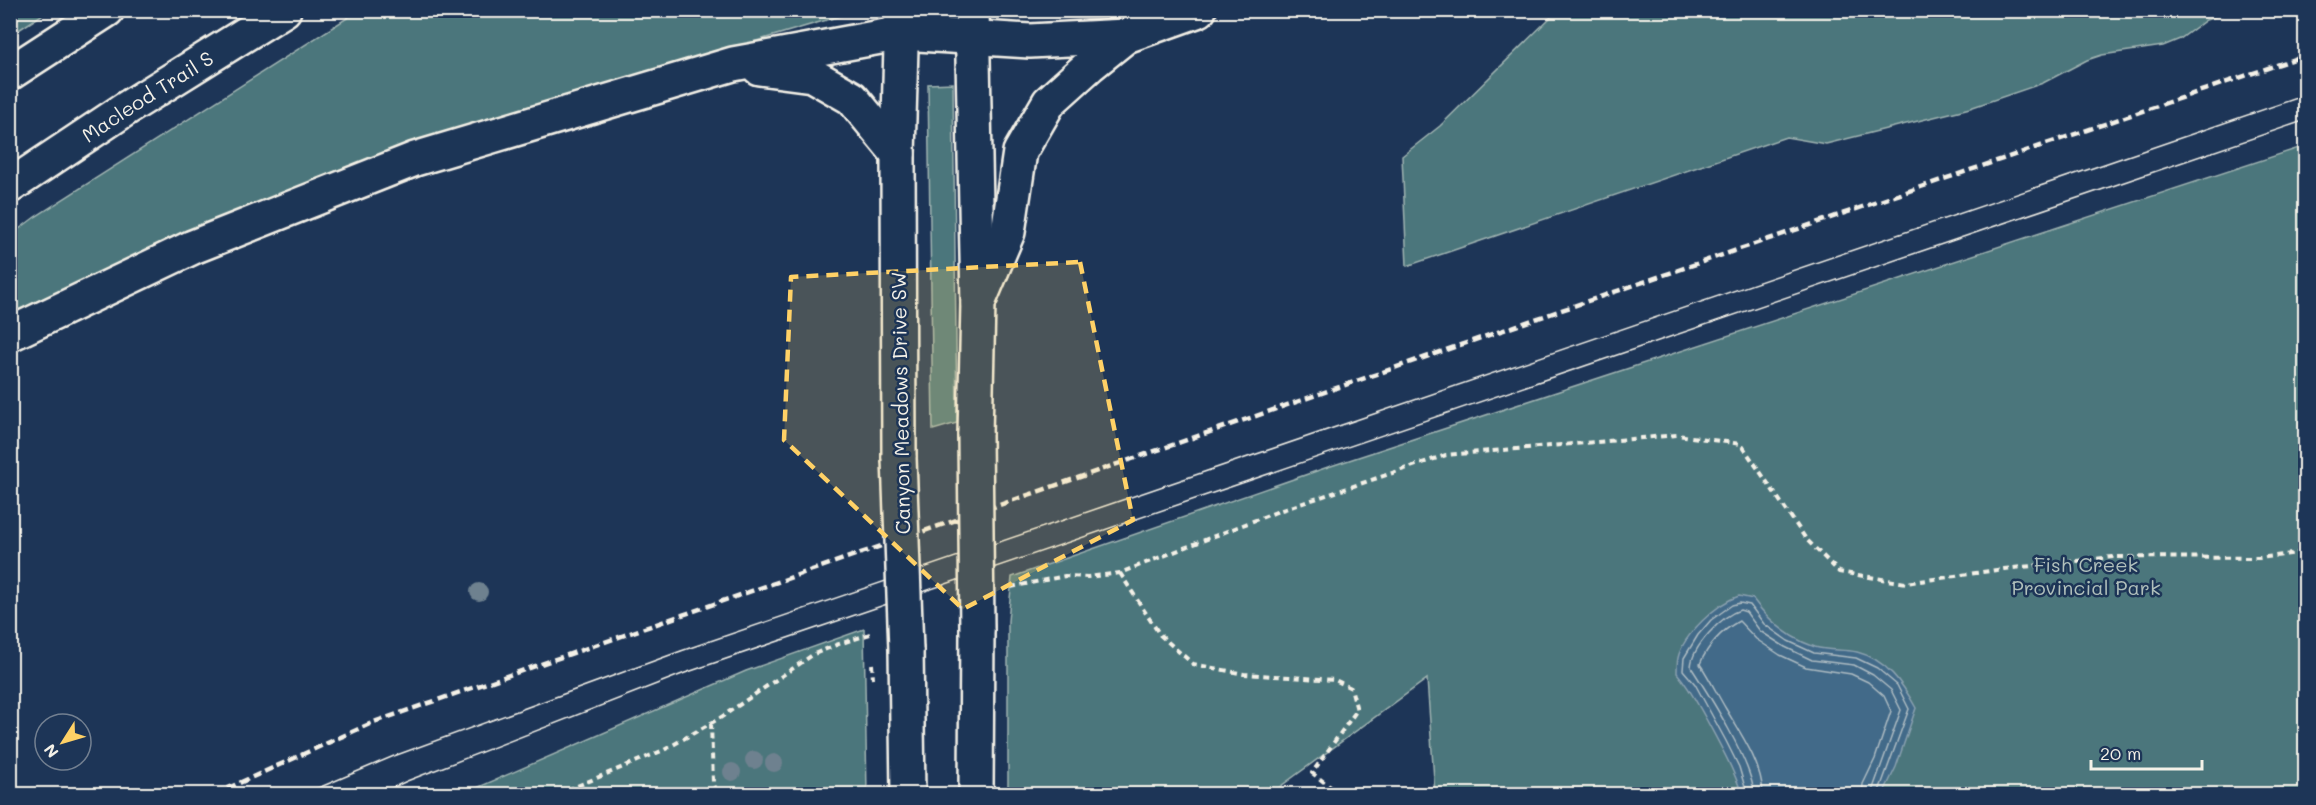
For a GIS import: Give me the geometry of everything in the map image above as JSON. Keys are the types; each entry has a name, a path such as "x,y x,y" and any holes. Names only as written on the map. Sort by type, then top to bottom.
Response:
{"main road":[{"path":"10,74 107,10"},
{"name":"Macleod Trail S","path":"10,186 127,108 284,10"},
{"path":"10,334 193,247 415,159 734,64 902,22 972,25 1030,41 1126,36 1199,10"},
{"name":"Canyon Meadows Drive SW","path":"902,22 898,154 899,458 906,651 908,795"},
{"path":"972,25 978,303 975,435 976,795"},
{"path":"978,303 1008,232 1020,152 1049,102 1126,36"},
{"path":"734,64 812,75 852,98 898,154"}],"path":[{"path":"1002,590 1038,580 1065,576 1088,577 1120,573 1276,512 1446,454 1677,435 1740,444 1806,539 1839,572 1906,583 2114,557 2260,558 2306,552"},
{"path":"1120,573 1160,635 1193,664 1244,674 1335,680 1351,688 1357,710 1312,773 1340,795"},
{"path":"558,795 664,750 711,723 814,654 879,631"},
{"path":"711,723 713,783 718,795"}],"highlighted area":[{"path":"1080,262 1133,520 963,609 784,440 791,277"}],"green space":[{"path":"14,11 48,11 11,35 11,13"},
{"path":"358,11 857,11 706,56 202,226 48,297 11,318 11,235 35,217"},
{"path":"1027,11 1087,11 1041,15"},
{"path":"1557,11 2233,11 2206,20 2180,39 2163,46 2102,55 2087,60 2043,83 1970,108 1826,144 1786,137 1407,266 1402,156 1440,126"},
{"path":"953,83 957,423 933,430 928,84"},
{"name":"Fish Creek Provincial Park","path":"2305,146 2305,794 1435,794 1427,679 1270,794 1008,794 1008,621 1012,577 1328,467"},
{"path":"864,629 867,794 463,794 746,671"}],"water":[{"path":"1739,596 1753,599 1766,615 1796,639 1820,648 1857,652 1877,660 1905,690 1916,708 1896,767 1883,794 1742,794 1715,736 1692,694 1677,673 1681,649 1694,630 1721,605"}],"tram line":[{"path":"304,794 394,756 681,651 2306,95"},
{"path":"379,794 685,673 2306,120"}],"railway":[{"path":"215,794 374,722 1518,325 2306,55"}]}
